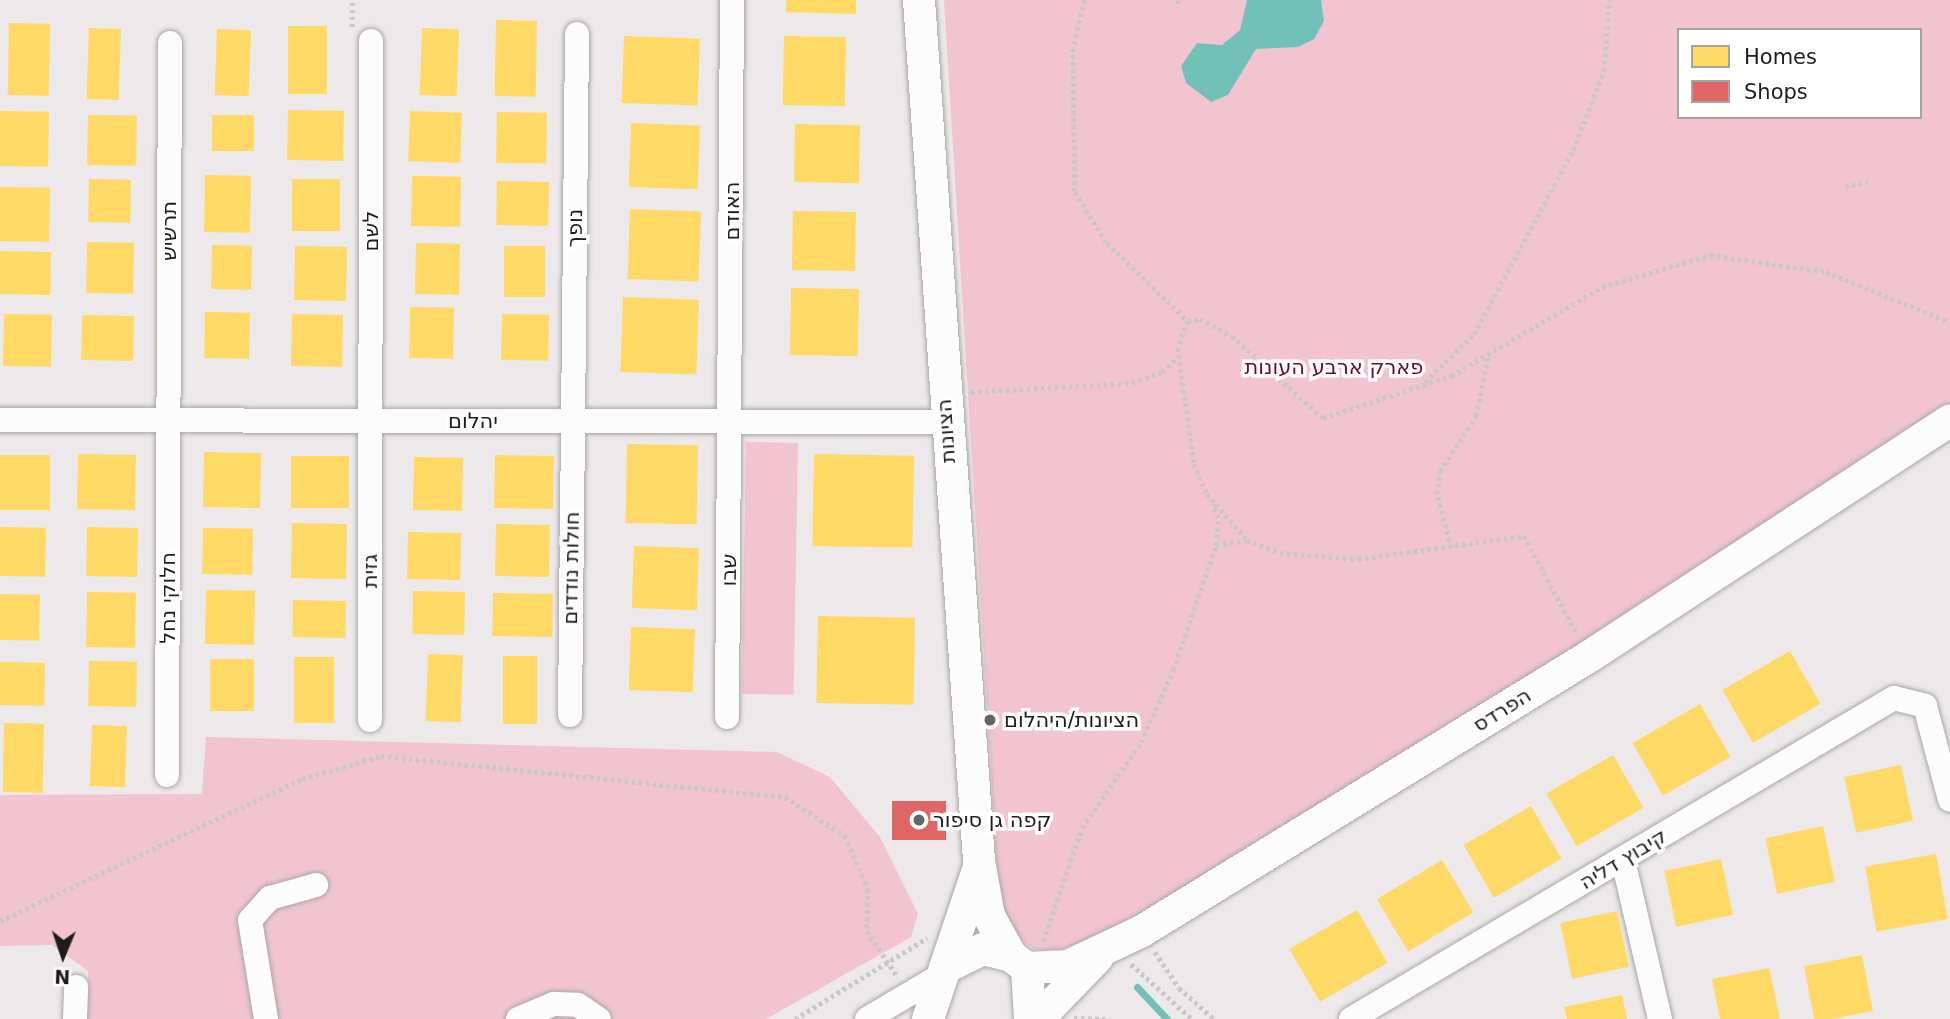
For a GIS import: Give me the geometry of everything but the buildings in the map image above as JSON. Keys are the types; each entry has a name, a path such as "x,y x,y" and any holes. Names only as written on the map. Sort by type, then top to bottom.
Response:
{"street":[{"name":"האודם","path":"732,0 732,422"},
{"name":"הציונות","path":"919,0 944,408 979,861 989,916 1023,964"},
{"name":"נופך","path":"573,422 577,34"},
{"name":"לשם","path":"370,421 371,41"},
{"name":"תרשיש","path":"168,420 170,43"},
{"name":"יהלום","path":"0,420 732,422 944,408"},
{"name":"חלוקי נחל","path":"167,775 168,420"},
{"name":"הפרדס","path":"1038,1019 1121,944 1590,656 1950,420"},
{"name":"גזית","path":"370,421 370,720"},
{"name":"חולות נודדים","path":"570,715 573,422"},
{"name":"שבו","path":"727,717 732,422"},
{"name":"הפרדס","path":"1896,455 1950,446"},
{"name":"קיבוץ דליה","path":"1351,1019 1894,698 1925,706 1950,800"},
{"path":"1623,860 1660,1019"},
{"name":"הציונות","path":"928,1019 979,861"},
{"path":"265,1019 250,920 270,898 316,885"},
{"name":"הפרדס","path":"941,972 972,951 1023,964 1121,944"},
{"path":"1023,964 1030,1019"},
{"path":"867,1019 941,972"},
{"path":"75,1019 76,987"},
{"path":"518,1019 554,1004 578,1004 598,1019"}],"path":[{"path":"1085,0 1073,48 1075,192 1107,243 1188,321"},
{"path":"1422,385 1474,334 1573,150 1604,71 1609,0"},
{"path":"1845,186 1868,182"},
{"path":"1188,321 1200,319 1232,336 1323,418 1422,385 1489,352 1602,287 1710,255 1826,272 1950,321"},
{"path":"1023,964 1082,828 1141,742 1173,670 1216,545 1218,518 1207,494 1185,425 1178,356 1188,321"},
{"path":"1451,548 1437,485 1447,458 1476,416 1489,352"},
{"path":"944,408 1132,383 1162,372 1178,356"},
{"path":"1207,494 1247,540"},
{"path":"1216,545 1247,540 1316,558 1451,548 1524,536 1590,656"},
{"path":"0,921 302,779 381,756 785,797 845,836 868,889 867,930 908,995"},
{"path":"1121,944 1139,976 1192,1019"},
{"path":"1121,944 1179,988 1214,1019"},
{"path":"795,1019 890,964"},
{"path":"1072,1018 1108,1019"}],"green space":[{"name":"פארק ארבע העונות","path":"944,0 1950,0 1950,417 1133,924 1058,950 1034,949 1021,940 999,902"},
{"path":"746,442 798,443 794,695 742,694"},
{"path":"206,737 777,752 830,777 880,837 918,914 911,937 766,1019 87,1019 88,971 52,945 0,946 0,795 202,794"}],"water":[{"path":"1247,0 1321,0 1324,21 1314,39 1298,47 1256,49 1228,95 1211,102 1186,83 1181,66 1197,43 1222,45 1240,30"}],"waterway":[{"path":"1137,987 1167,1019"}],"place":[{"name":"הציונות/היהלום","path":"990,720"},
{"name":"קפה גן סיפור","path":"919,820"}]}
